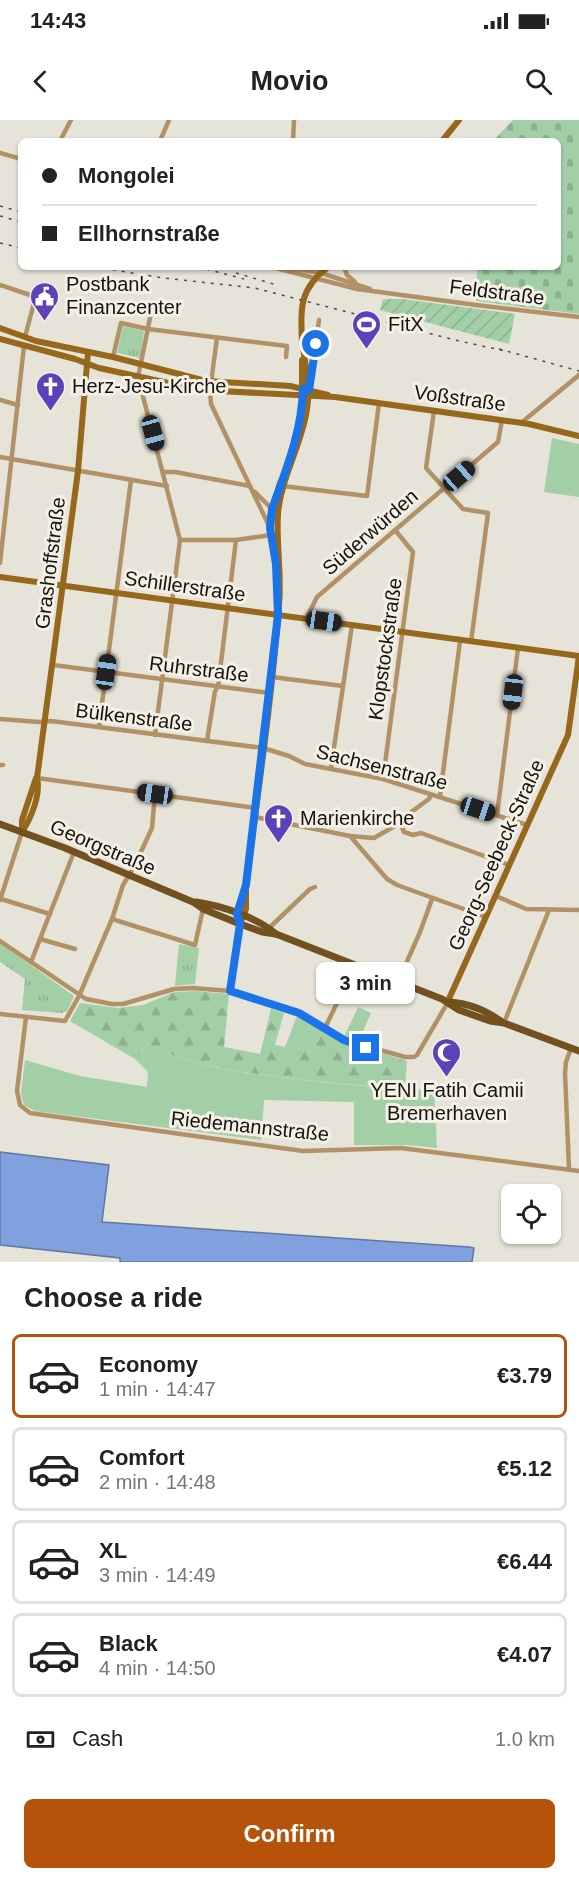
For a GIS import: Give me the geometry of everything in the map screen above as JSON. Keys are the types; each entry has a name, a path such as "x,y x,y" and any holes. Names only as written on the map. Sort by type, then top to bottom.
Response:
{"main road":[{"name":"Georgstraße","path":"0,824 74,852 194,902 203,909 240,924 262,932 276,934 448,1001 464,1004 492,1015 504,1023 575,1050"},
{"name":"Georgstraße","path":"194,902 205,903 241,915 269,928 276,934"}],"street":[{"path":"62,138 71,120"},
{"path":"161,138 169,120"},
{"path":"293,138 294,120"},
{"path":"444,138 459,120"},
{"path":"0,153 18,158"},
{"name":"Feldstraße","path":"282,270 357,289 579,317"},
{"name":"Feldstraße","path":"302,270 357,283 375,291"},
{"path":"306,393 302,311 310,284 324,270"},
{"name":"Feldstraße","path":"345,270 347,275 357,283"},
{"path":"0,285 33,296 35,299 24,346 0,563"},
{"path":"152,308 138,377 180,540 155,735"},
{"path":"278,615 276,564 271,532 272,509 282,486 298,431 319,320"},
{"path":"113,357 121,323 148,329 287,346 286,357"},
{"path":"0,328 26,337 142,365 210,386"},
{"path":"217,338 210,386 211,404 271,532"},
{"path":"0,339 138,377 201,390 210,386"},
{"name":"Grashoffstraße","path":"22,832 22,820 37,778 53,665 78,471 88,352"},
{"path":"521,423 579,375"},
{"name":"Voßstraße","path":"210,386 306,393 502,420 579,436"},
{"path":"0,400 18,405"},
{"path":"282,486 367,496 379,403"},
{"path":"434,411 426,468 464,509 488,513 471,642"},
{"name":"Süderwürden","path":"306,619 316,597 498,442 502,420"},
{"path":"0,457 167,486"},
{"path":"164,472 175,472 250,487 278,515"},
{"path":"99,727 131,480"},
{"path":"230,991 246,885 272,677 278,615 280,560 278,515 282,486"},
{"name":"Klopstockstraße","path":"382,779 413,552 395,530"},
{"path":"180,540 236,540 271,532"},
{"path":"207,741 215,691 218,687 236,540"},
{"name":"Schillerstraße","path":"0,577 579,656"},
{"path":"331,768 352,625"},
{"path":"440,796 460,641"},
{"path":"497,815 518,648"},
{"name":"Georg-Seebeck-Straße","path":"325,1028 344,1040 366,1048 414,1057 448,1001 568,735 579,656"},
{"name":"Ruhrstraße","path":"53,665 270,693"},
{"path":"272,677 343,686"},
{"name":"Bülkenstraße","path":"0,719 99,727 263,748"},
{"name":"Sachsenstraße","path":"263,748 306,764 382,779 528,825"},
{"path":"37,778 256,807"},
{"path":"0,1014 65,1021 79,996 112,919 123,885 152,828 155,794"},
{"path":"255,817 350,836 374,838 400,823 431,795"},
{"path":"400,823 404,831 412,835 421,833 510,865"},
{"path":"22,832 0,900 50,914"},
{"path":"350,836 387,879 409,891 486,918"},
{"path":"31,962 74,852"},
{"path":"269,928 310,889 315,887"},
{"path":"496,896 526,909 579,910"},
{"path":"398,982 432,898"},
{"path":"112,919 195,945 203,909"},
{"path":"504,1023 549,910"},
{"path":"40,939 75,949"},
{"path":"0,940 79,996 95,1001 123,1004 174,989 230,991 299,1013 325,1028 355,965"},
{"name":"Riedemannstraße","path":"26,1017 17,1091 20,1105 26,1112 303,1151 401,1148 569,1169"},
{"path":"575,1050 566,1062 565,1073 569,1169 579,1171"}],"green space":[{"path":"513,120 579,120 579,314 476,301 477,270 561,270 561,138 496,138"},
{"path":"383,299 402,299 515,314 509,344 380,310"},
{"path":"123,326 144,331 140,358 117,353"},
{"path":"552,438 579,444 579,497 544,492"},
{"path":"0,943 74,996 67,1011 62,1013 22,1010 25,979 0,962"},
{"path":"179,944 199,948 195,984 175,986"},
{"path":"175,992 229,994 224,1047 260,1054 271,1009 284,1013 275,1045 311,1052 324,1030 342,1041 407,1061 405,1089 312,1081 229,1070 179,1058 147,1044 135,1059 70,1021 80,1003 118,1008 143,1005"},
{"path":"358,1007 371,1013 360,1038 353,1035 350,1040 344,1037"},
{"path":"297,1016 324,1030 311,1052 285,1047"},
{"path":"147,1044 181,1058 234,1071 325,1082 434,1091 437,1148 407,1145 354,1145 354,1102 264,1100 261,1140 35,1111 24,1105 21,1093 25,1060 80,1076 147,1087 148,1072 135,1059"}],"water":[{"path":"0,1152 109,1165 102,1222 469,1247 474,1248 472,1262 120,1262 120,1258 0,1245"}],"railway":[{"path":"0,206 18,211"},
{"path":"0,216 18,221"},
{"path":"0,243 18,247"},
{"path":"114,270 255,288 505,351"},
{"path":"210,270 244,279"},
{"path":"236,273 277,285"},
{"path":"499,349 579,371"}],"place":[{"name":"Postbank Finanzcenter","path":"45,322"},
{"name":"FitX","path":"367,350"},
{"name":"Herz-Jesu-Kirche","path":"51,412"},
{"name":"Marienkirche","path":"279,844"},
{"name":"YENI Fatih Camii Bremerhaven","path":"447,1078"}],"route":[{"path":"316,344 309,390 303,389 298,431 270,519 276,564 278,626 246,885 237,914 240,924 230,991 299,1013 344,1040 366,1048"}]}
